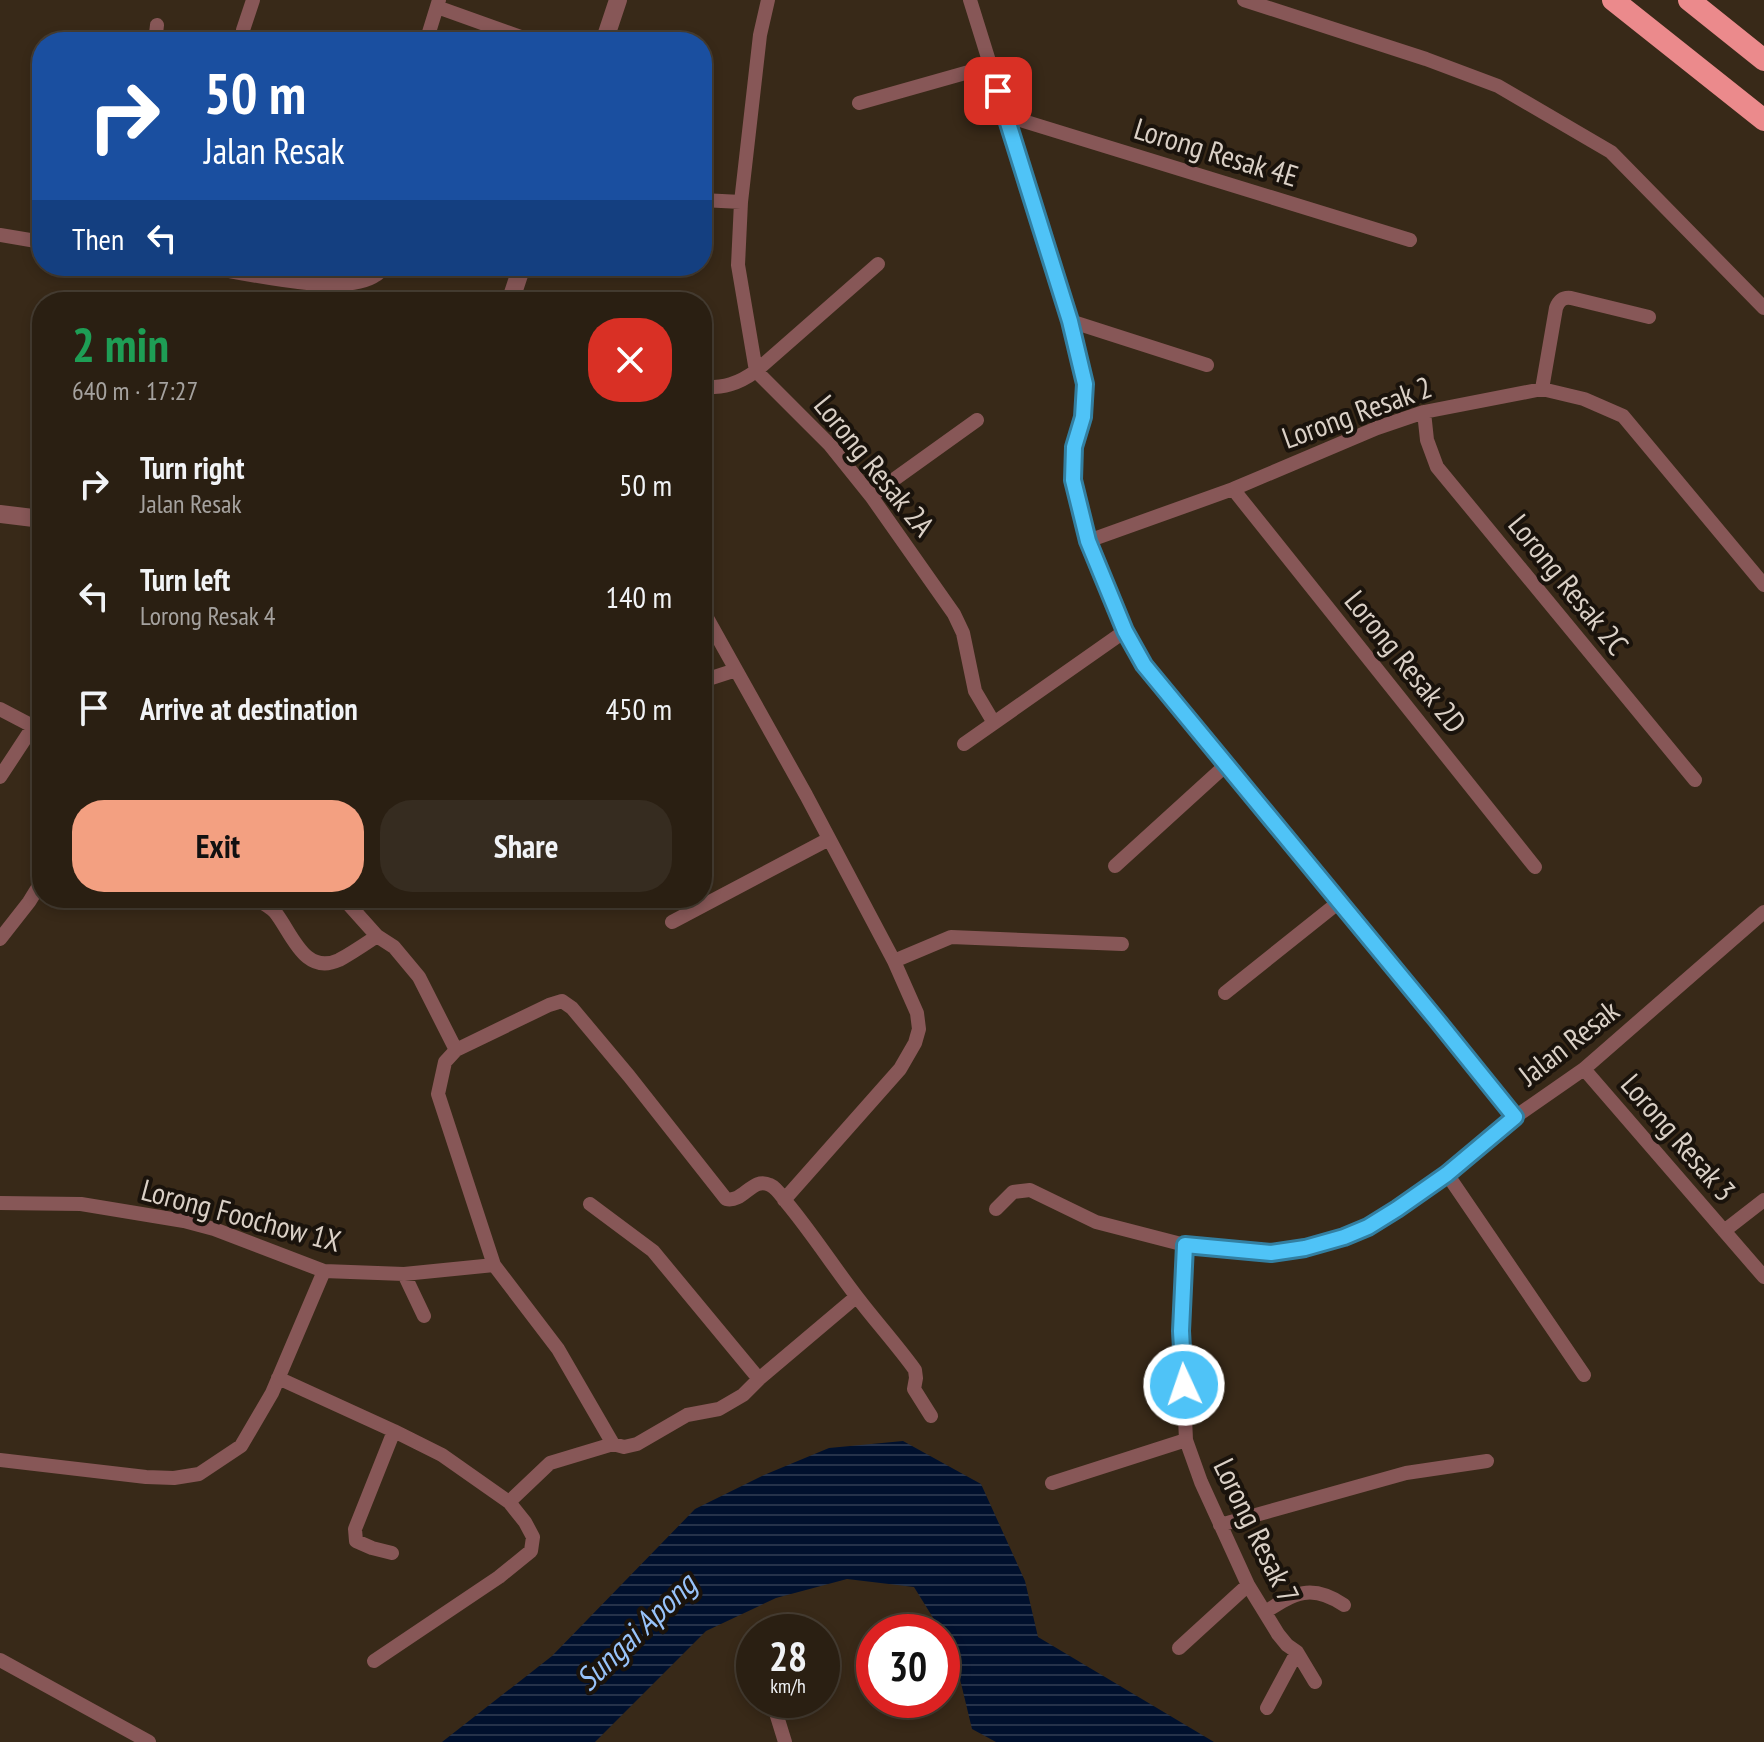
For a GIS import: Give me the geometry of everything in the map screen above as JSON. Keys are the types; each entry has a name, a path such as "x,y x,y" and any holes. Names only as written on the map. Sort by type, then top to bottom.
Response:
{"highway":[{"path":"1613,0 1764,120"},
{"path":"1689,0 1764,60"}],"street":[{"path":"243,30 253,0"},
{"path":"607,32 618,0"},
{"path":"756,371 738,265 741,202 760,35 768,0"},
{"path":"970,0 1070,321 1085,384 1083,417 1074,447 1073,480 1088,541 1125,631 1144,665 1515,1117"},
{"path":"1244,0 1426,59 1498,86 1611,152 1764,308"},
{"path":"429,32 438,3 510,32"},
{"path":"156,32 157,25"},
{"path":"859,103 990,66"},
{"name":"Lorong Resak 4E","path":"1007,116 1410,240"},
{"path":"712,201 741,202"},
{"path":"0,235 32,240"},
{"path":"712,387 741,382 756,371 878,264"},
{"path":"266,276 317,284 352,283 376,276"},
{"path":"316,292 317,284"},
{"path":"1542,389 1556,308 1564,297 1649,317"},
{"path":"1070,321 1207,365"},
{"name":"Lorong Resak 2A","path":"756,371 830,445 871,496 954,614 963,633 975,691 994,723"},
{"name":"Lorong Resak 2","path":"1088,541 1233,489 1377,428 1424,412 1542,389 1584,399 1623,416 1764,585"},
{"name":"Lorong Resak 2C","path":"1424,412 1427,440 1437,467 1695,780"},
{"path":"871,496 977,420"},
{"name":"Lorong Resak 2D","path":"1233,489 1535,867"},
{"path":"0,514 32,518"},
{"path":"712,627 894,961 917,1013 919,1029 915,1043 895,1075 784,1200"},
{"path":"964,744 1125,631"},
{"path":"712,678 736,670"},
{"path":"0,709 32,727"},
{"path":"0,777 32,737"},
{"path":"1115,866 1226,765"},
{"path":"712,901 829,839"},
{"path":"0,939 32,897"},
{"path":"1225,993 1339,902"},
{"path":"270,908 299,950 323,965 338,960 377,936"},
{"path":"352,908 377,936 394,947 419,977 456,1050"},
{"path":"672,922 698,908"},
{"name":"Jalan Resak","path":"996,1209 1013,1192 1030,1190 1096,1222 1185,1245 1271,1253 1344,1237 1368,1227 1447,1174 1515,1117 1584,1069 1764,912"},
{"path":"894,961 951,937 1122,944"},
{"path":"613,1444 558,1349 494,1265 438,1094 445,1062 456,1050 562,1001 572,1008 629,1076 726,1199 732,1201 753,1186 763,1183 775,1189 915,1370 914,1389 931,1416"},
{"name":"Lorong Resak 3","path":"1584,1069 1764,1277"},
{"path":"1447,1174 1584,1375"},
{"path":"1724,1231 1764,1200"},
{"name":"Lorong Foochow 1X","path":"0,1203 81,1204 184,1221 214,1229 324,1271 404,1274 494,1265"},
{"path":"590,1204 653,1251 759,1379"},
{"name":"Lorong Resak 7","path":"1185,1245 1181,1331 1186,1440 1201,1482 1248,1585 1315,1682"},
{"path":"0,1460 146,1477 174,1478 199,1474 241,1446 272,1393 324,1271"},
{"path":"404,1274 424,1316"},
{"path":"509,1502 550,1463 613,1444 624,1447 637,1444 687,1415 719,1409 743,1395 856,1297"},
{"path":"278,1378 442,1455 509,1502 533,1537 531,1551 499,1577 374,1661"},
{"path":"392,1553 356,1541 355,1529 394,1431"},
{"path":"1052,1483 1186,1440"},
{"path":"1220,1525 1406,1473 1487,1461"},
{"path":"1179,1648 1248,1585"},
{"path":"1265,1612 1289,1597 1312,1591 1344,1605"},
{"path":"1267,1708 1297,1652"},
{"path":"0,1660 149,1742"},
{"path":"778,1718 785,1742"}],"water":[{"name":"Sungai Apong","path":"903,1441 981,1484 1025,1581 1038,1637 1214,1742 996,1742 972,1729 960,1679 960,1614 931,1614 914,1587 847,1579 776,1598 736,1614 736,1617 706,1631 595,1742 442,1742 552,1656 695,1509 829,1448"}],"route":[{"path":"998,91 1070,321 1085,384 1083,417 1074,447 1073,480 1088,541 1125,631 1144,665 1515,1117 1447,1174 1368,1227 1344,1237 1271,1253 1185,1245 1181,1331 1184,1385"}]}
